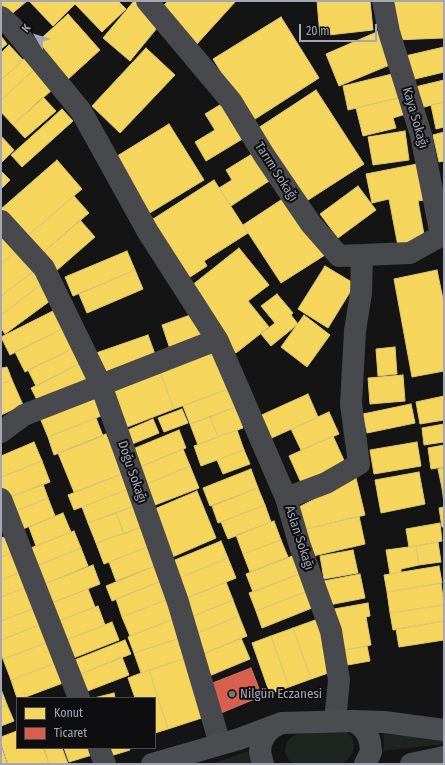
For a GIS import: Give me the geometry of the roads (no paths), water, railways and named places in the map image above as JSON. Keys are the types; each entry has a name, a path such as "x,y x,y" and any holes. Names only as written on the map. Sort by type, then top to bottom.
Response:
{"main road":[{"path":"152,764 281,724 344,721 400,723 444,730"},
{"path":"344,721 361,726 367,733 371,752 365,764"},
{"path":"263,764 260,752 261,742 272,728 281,724"},
{"path":"411,764 444,757"}],"street":[{"name":"Tarım Sokağı","path":"147,1 231,100 264,155 311,224 339,256 410,253 442,235"},
{"name":"Kaya Sokağı","path":"383,1 389,32 421,135 442,235"},
{"path":"1,17 12,27 81,111 148,232 218,341 286,498"},
{"name":"Doğu Sokağı","path":"1,221 44,268 101,385 178,602 220,744"},
{"name":"Aslan Sokağı","path":"344,721 331,632 300,546 286,498 326,483 359,464 351,404 355,331 362,293 362,255"},
{"path":"1,432 24,415 206,344 218,341"},
{"path":"1,499 79,697"},
{"path":"99,749 105,764"}],"place":[{"name":"Nilgün Eczanesi","path":"232,694"}]}
